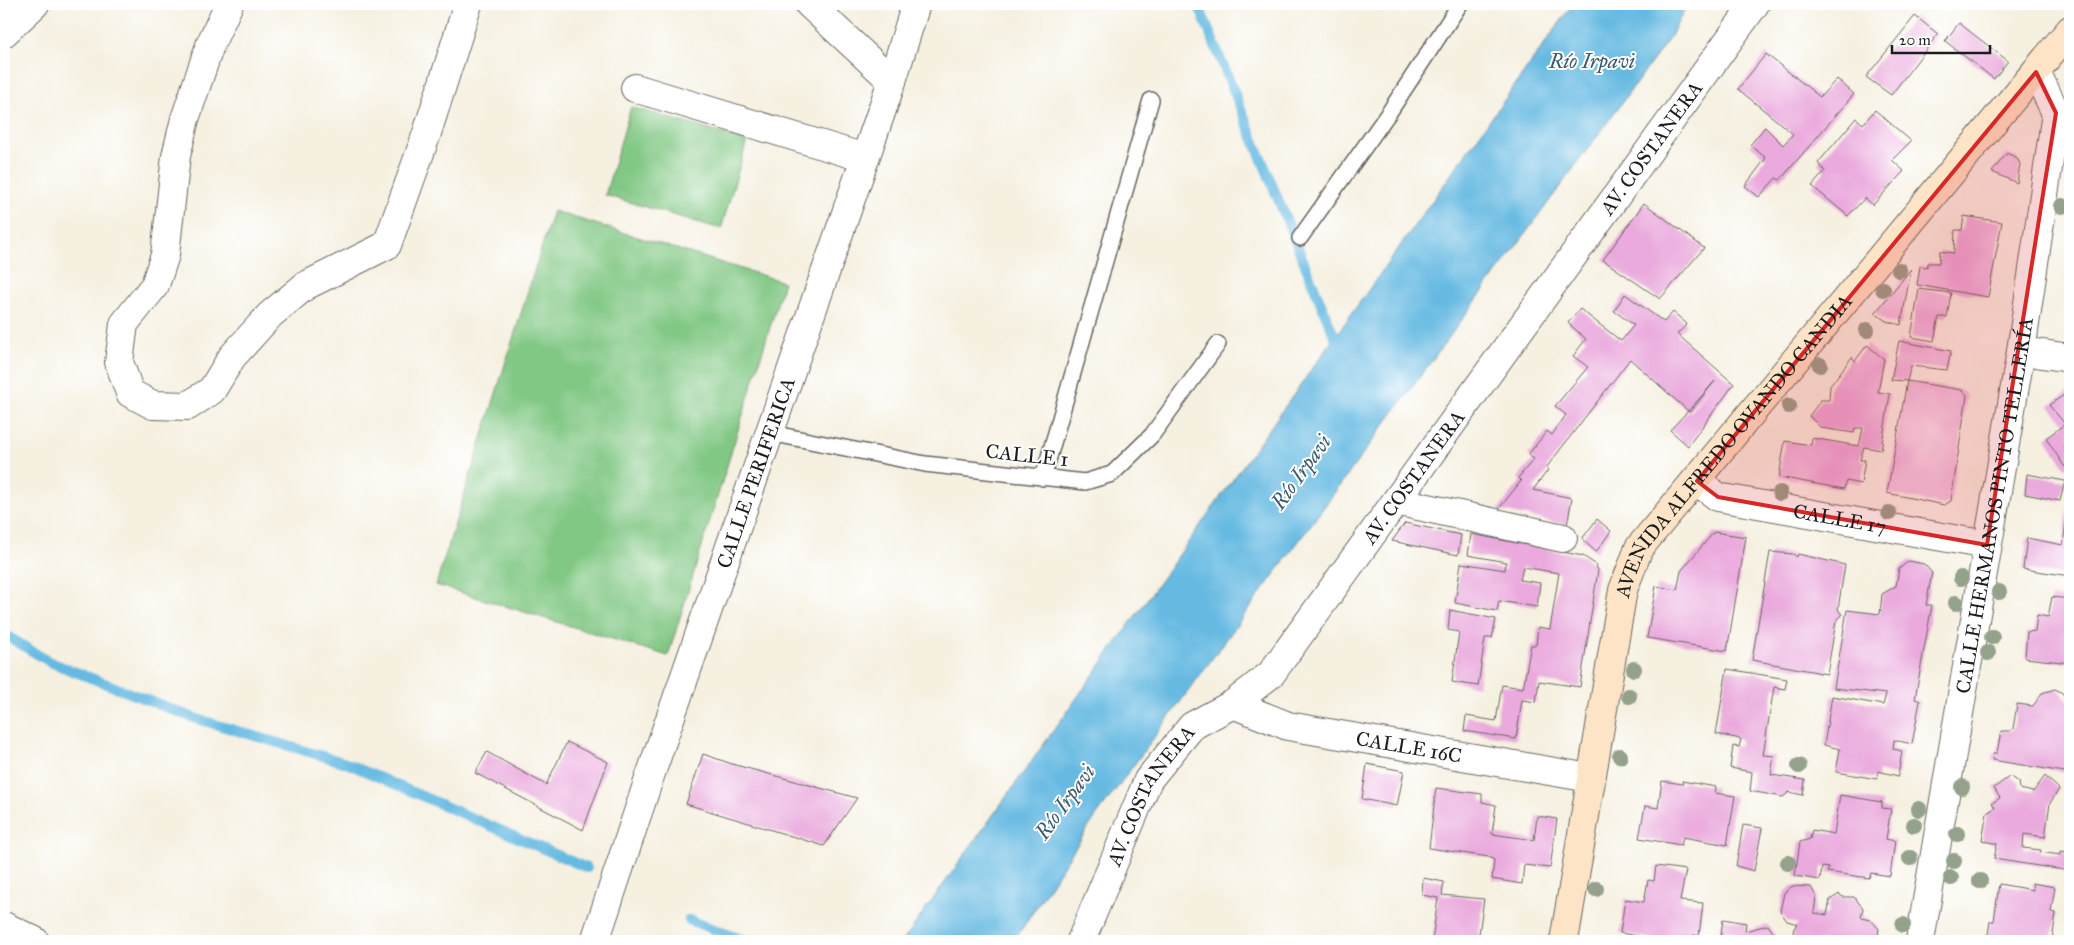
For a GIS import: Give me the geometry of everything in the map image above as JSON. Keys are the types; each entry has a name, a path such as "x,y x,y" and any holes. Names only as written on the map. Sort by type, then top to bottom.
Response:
{"main road":[{"name":"AVENIDA ALFREDO OVANDO CANDIA","path":"1564,941 1623,590 1631,564 1650,533 1697,481 2070,30"}],"street":[{"path":"4,33 35,4"},
{"path":"229,4 210,45 185,119 176,156 165,255 155,285 124,324 119,362 130,393 153,405 188,406 212,390 232,357 270,315 305,286 387,245 426,136 468,4"},
{"path":"809,4 892,81"},
{"name":"CALLE PERIFERICA","path":"595,941 649,779 866,158 916,4"},
{"name":"AV. COSTANERA","path":"1081,941 1148,780 1192,726 1233,704 1271,674 1755,4"},
{"name":"CALLE HERMANOS PINTO TELLERÍA","path":"1920,941 2021,351 2056,113 2036,72"},
{"path":"635,88 866,158"},
{"path":"2021,351 2070,358"},
{"name":"CALLE 17","path":"1697,481 1718,497 1988,544"},
{"path":"1396,501 1563,538"},
{"name":"CALLE 16C","path":"1233,704 1288,726 1590,778"},
{"path":"4,926 35,941"}],"lane":[{"path":"1300,238 1390,111 1460,4"},
{"path":"1044,478 1152,100"},
{"name":"CALLE 1","path":"770,433 925,464 1085,482 1112,474 1152,435 1218,344"}],"highlighted area":[{"path":"2036,72 2056,113 1987,545 1718,497 1697,481"}],"green space":[{"path":"631,107 747,141 721,229 605,195"},
{"path":"553,211 784,282 668,656 436,585"}],"water":[{"name":"Río Irpavi","path":"1573,4 1687,4 1671,36 1094,819 1014,941 903,941"}],"building":[{"path":"1909,4 1924,4 1919,10"},
{"path":"1915,16 1938,34 1891,95 1866,77"},
{"path":"1959,23 2008,61 1994,79 1945,41"},
{"path":"1766,54 1820,97 1837,79 1854,94 1780,180 1776,178 1759,197 1745,186 1766,158 1750,145 1765,127 1783,145 1793,134 1738,89"},
{"path":"1875,110 1911,141 1892,160 1904,171 1873,205 1865,198 1848,216 1812,186 1825,171 1818,163 1856,118 1863,124"},
{"path":"2007,153 2017,158 2020,164 2017,183 1992,172"},
{"path":"1644,203 1704,248 1660,299 1603,260"},
{"path":"1964,216 2002,222 1988,297 1917,285 1920,266 1927,267 1928,263 1939,263 1940,251 1954,253 1955,230 1962,230"},
{"path":"1911,269 1901,325 1886,321 1875,313"},
{"path":"1919,289 1951,293 1947,317 1939,317 1934,341 1911,337"},
{"path":"1625,294 1664,322 1673,312 1687,324 1677,334 1734,384 1688,446 1670,430 1688,411 1630,359 1546,468 1548,470 1533,490 1572,498 1567,525 1498,510 1521,481 1518,478 1534,459 1528,455 1547,431 1552,435 1566,415 1555,406 1588,367 1573,356 1586,339 1568,323 1580,309 1621,341 1634,325 1614,311","holes":["1715,381 1690,412 1688,411"]},
{"path":"1899,341 1951,351 1947,370 1911,366 1907,381 1891,380"},
{"path":"1867,345 1884,359 1878,392 1890,394 1881,450 1864,447 1860,460 1865,460 1861,484 1846,481 1844,489 1779,477 1785,441 1811,445 1812,438 1859,446 1863,428 1855,428 1854,433 1821,428 1809,416 1821,400 1829,400 1830,386 1852,357 1855,361"},
{"path":"1907,381 1962,390 1967,395 1951,501 1944,505 1887,493"},
{"path":"2070,391 2070,468 2064,466 2046,438 2065,424 2049,405"},
{"path":"2027,474 2065,481 2060,501 2025,494"},
{"path":"2069,498 2070,576 2023,569 2027,538 2063,545"},
{"path":"1597,519 1611,531 1596,552 1582,539"},
{"path":"1405,523 1461,535 1458,555 1392,541"},
{"path":"1714,532 1746,537 1727,651 1647,638 1656,586 1677,590 1681,571"},
{"path":"1471,534 1583,556 1595,564 1598,570 1580,687 1539,681 1536,702 1522,700 1516,739 1464,731 1466,716 1496,721 1502,685 1523,688 1531,645 1536,645 1538,627 1550,629 1559,573 1523,567 1520,580 1540,583 1537,607 1499,601 1497,611 1455,603 1461,563 1505,570 1506,562 1468,555"},
{"path":"1770,552 1793,554 1797,557 1798,554 1845,565 1838,609 1842,615 1836,621 1827,674 1752,660"},
{"path":"1909,561 1924,564 1932,573 1926,605 1932,605 1915,699 1920,701 1912,744 1894,740 1893,749 1902,751 1898,776 1878,771 1877,779 1836,772 1840,749 1824,745 1832,696 1883,705 1886,694 1834,688 1847,610 1880,614 1882,594 1896,586 1899,569"},
{"path":"2052,597 2070,599 2070,663 2025,658 2027,632 2035,631 2037,615 2048,617"},
{"path":"1450,610 1496,619 1492,638 1485,638 1478,686 1452,682 1459,632 1448,630"},
{"path":"1727,669 1787,679 1785,689 1774,687 1763,755 1774,756 1771,775 1805,780 1803,795 1789,792 1783,797 1750,791 1752,772 1730,768 1733,746 1739,747 1741,739 1716,734"},
{"path":"2055,689 2061,692 2070,702 2070,773 1992,760 1993,754 1997,753 2001,731 2013,729 2017,704 2033,706 2042,693"},
{"path":"567,742 608,762 583,830 475,773 487,752 546,785"},
{"path":"703,754 732,764 857,798 824,846 686,804"},
{"path":"1367,764 1404,771 1397,806 1362,799"},
{"path":"2010,776 2019,782 2020,789 2033,792 2045,776 2059,789 2050,803 2045,837 2024,834 2023,848 2060,855 2060,851 2070,852 2070,871 1994,859 1997,844 1982,840 1987,813 1995,808 1992,803 2000,798 1994,788"},
{"path":"1662,781 1683,784 1682,781 1716,787 1715,793 1735,796 1727,845 1683,837 1681,845 1639,838 1645,806 1658,808"},
{"path":"1436,788 1482,794 1482,802 1496,805 1492,834 1534,840 1537,816 1557,819 1550,868 1524,865 1522,884 1492,879 1494,860 1489,857 1429,848"},
{"path":"1840,795 1882,802 1882,808 1891,809 1886,839 1895,841 1890,876 1871,873 1869,878 1827,872 1829,868 1822,867 1820,880 1795,876 1800,842 1810,839 1812,830 1834,834"},
{"path":"1743,825 1762,828 1754,871 1736,866"},
{"path":"1656,866 1686,870 1680,901 1703,903 1699,936 1693,935 1693,941 1654,941 1655,939 1620,933 1625,899 1644,902 1648,880 1654,881"},
{"path":"1423,878 1444,882 1442,895 1484,899 1478,941 1432,941 1438,898 1422,895"},
{"path":"2032,883 2055,887 2051,912 2056,913 2052,941 1987,941 1990,921 1994,921 1999,884 2033,890"},
{"path":"1792,886 1811,887 1816,896 1814,913 1827,915 1830,900 1839,894 1843,897 1854,897 1863,908 1861,917 1870,919 1879,929 1877,941 1795,941 1792,938 1794,928 1798,924 1787,921 1780,911 1784,893"},
{"path":"1723,919 1746,923 1745,931 1768,925 1779,941 1720,941"}],"waterway":[{"path":"1198,4 1340,350"},
{"path":"4,634 50,662 194,718 346,763 587,868"},
{"path":"689,920 746,941"}]}
